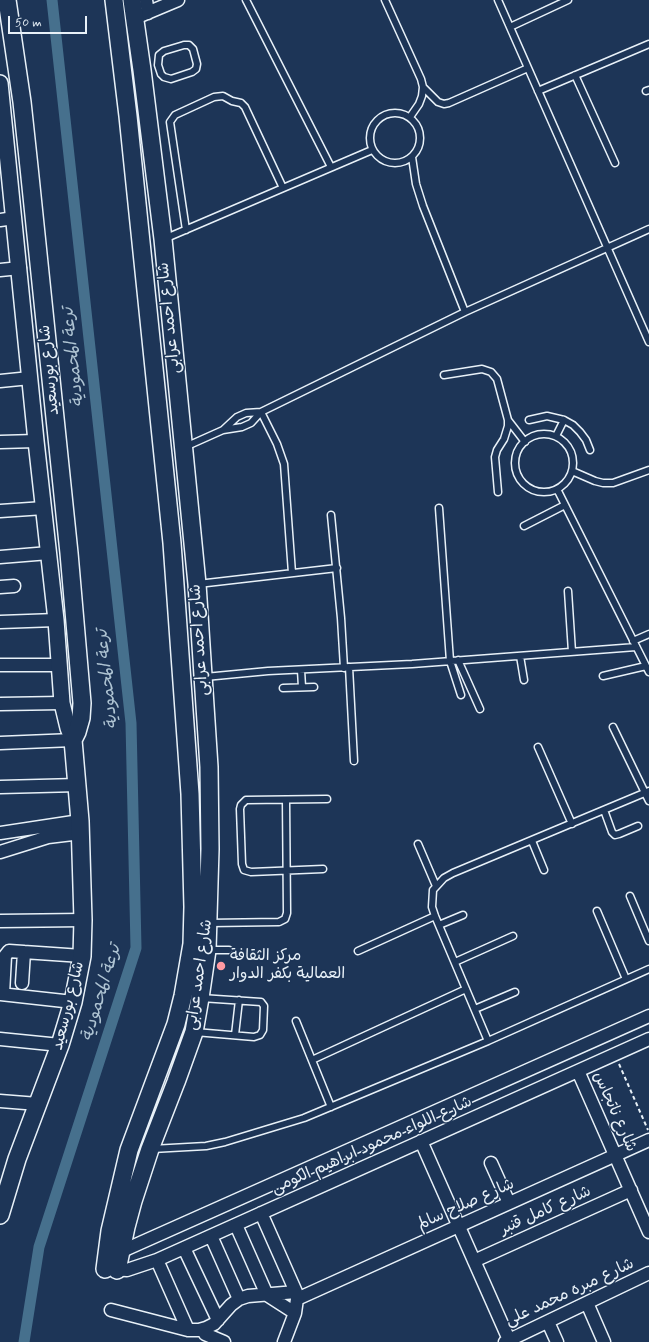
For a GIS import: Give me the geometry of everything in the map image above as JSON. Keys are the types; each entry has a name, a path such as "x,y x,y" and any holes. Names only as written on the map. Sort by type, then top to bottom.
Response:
{"main road":[{"name":"شارع بورسعيد","path":"0,1215 17,1159 60,1045 73,1002 82,956 83,920 78,785 74,740 81,718 82,703 69,553 29,167 22,102 7,0"},
{"name":"شارع احمد عرابى","path":"111,1269 120,1252 129,1150 176,1024 189,967 192,944 193,907 190,794 172,542 129,124 114,0"},
{"name":"شارع احمد عرابى","path":"111,1269 110,1231 150,1149 194,1032 207,950 209,923 209,767 197,584 163,239 150,67 141,16 132,0"}],"street":[{"path":"141,16 146,0"},
{"path":"141,16 178,0"},
{"name":"شارع بورسعيد","path":"0,83 7,219 20,268 36,441 56,620 62,703 68,728 74,740"},
{"path":"0,270 20,268"},
{"path":"0,381 30,378"},
{"path":"0,442 36,441"},
{"path":"0,511 44,508"},
{"path":"0,558 49,553"},
{"path":"0,587 14,586"},
{"path":"0,622 56,620"},
{"path":"0,665 59,665"},
{"path":"0,704 62,703"},
{"path":"0,743 74,740"},
{"path":"0,787 78,785"},
{"path":"80,827 22,845 4,851 2,833 80,827"},
{"path":"18,831 22,845"},
{"path":"0,921 83,920"},
{"path":"73,1002 1,994 7,953 12,951 82,956"},
{"path":"22,983 24,952"},
{"path":"120,1252 649,1016"},
{"path":"0,1038 60,1045"},
{"name":"شارع اللواء محمود ابراهيم الكومى","path":"111,1269 136,1268 157,1260 649,1038"},
{"name":"شارع ناتجاس","path":"578,1071 649,1232"},
{"path":"0,1101 38,1104"},
{"name":"شارع صلاح سالم","path":"239,1299 248,1296 267,1295 296,1296 458,1226 649,1140"},
{"path":"421,1141 508,1341"},
{"path":"491,1163 509,1203"},
{"name":"شارع كامل قنبر","path":"474,1260 630,1190"},
{"path":"261,1213 296,1296 296,1313 284,1342"},
{"path":"236,1225 267,1295 296,1313"},
{"path":"205,1335 231,1305 239,1299 211,1236"},
{"path":"184,1248 218,1320"},
{"path":"157,1260 188,1330"},
{"name":"شارع مبره محمد على","path":"508,1341 649,1273"},
{"path":"587,1303 604,1342"},
{"path":"111,1310 188,1330 199,1330 205,1335 224,1342"},
{"path":"548,1322 557,1342"}],"lane":[{"path":"246,0 331,167"},
{"path":"385,0 421,79 423,87 419,104 410,117"},
{"path":"498,0 649,342"},
{"path":"510,27 568,0"},
{"path":"187,44 193,49 197,64 194,70 171,79 164,77 150,67 161,53 187,44"},
{"path":"538,91 649,44"},
{"path":"423,87 438,102 444,104 528,68"},
{"path":"575,75 614,164"},
{"path":"186,230 170,122 175,115 214,97 223,96 232,101 241,103 245,107 283,188"},
{"path":"394,112 402,113 410,117 415,122 421,136 417,151 412,157 398,164 383,161 372,150 370,133 373,125 378,118 385,114 394,112"},
{"path":"163,239 372,150"},
{"path":"412,157 416,184 423,206 465,312"},
{"path":"183,447 223,430 242,427 251,423 261,412 465,312 649,229"},
{"path":"444,375 482,369 495,375 499,384 508,420 507,433 497,450 495,457 498,492"},
{"path":"223,430 238,417 246,413 261,412"},
{"path":"261,412 277,444 284,464 292,573"},
{"path":"529,420 547,416 564,420 573,425 580,432 586,440 590,450"},
{"path":"508,420 525,442"},
{"path":"556,436 564,420"},
{"path":"543,434 556,436 564,442 570,450 573,460 572,471 567,482 557,489 545,492 532,490 522,482 516,470 516,457 521,446 531,437 543,434"},
{"path":"572,471 595,482 603,484 613,483 649,470"},
{"path":"557,489 649,672"},
{"path":"524,526 565,505"},
{"path":"439,508 450,661 461,695"},
{"path":"331,515 347,668 354,761"},
{"path":"197,584 337,568"},
{"path":"568,591 572,652"},
{"path":"203,677 572,652 635,644 649,634"},
{"path":"520,656 524,680"},
{"path":"458,660 480,710"},
{"path":"603,676 646,666"},
{"path":"302,670 302,687"},
{"path":"283,688 314,687"},
{"path":"613,727 647,792 649,801"},
{"path":"538,746 572,824"},
{"path":"488,1040 435,916 432,907 433,890 444,878 453,873 647,792"},
{"path":"323,870 251,872 244,870 242,864 240,809 246,800 327,799"},
{"path":"209,923 282,921 285,919 287,913 286,800"},
{"path":"604,810 612,832 615,835 638,826"},
{"path":"532,841 544,870"},
{"path":"418,844 436,886"},
{"path":"630,896 649,941"},
{"path":"597,911 626,979"},
{"path":"439,925 463,915"},
{"path":"358,951 435,916"},
{"path":"455,962 513,936"},
{"path":"207,950 230,950"},
{"path":"150,1149 206,1146 304,1118 488,1040 649,969"},
{"path":"312,1060 466,989"},
{"path":"475,1009 515,992"},
{"path":"194,1032 257,1036 260,1035 263,1030 264,1004 261,1002 200,998"},
{"path":"235,1035 239,1000"},
{"path":"296,1021 331,1107"}],"path":[{"path":"615,1054 649,1132"}],"waterway":[{"name":"ترعة المحمودية","path":"24,1342 39,1247 136,948 131,723 52,0"}],"place":[{"name":"مركز الثقافة العمالية بكفر الدوار","path":"221,966"}]}
